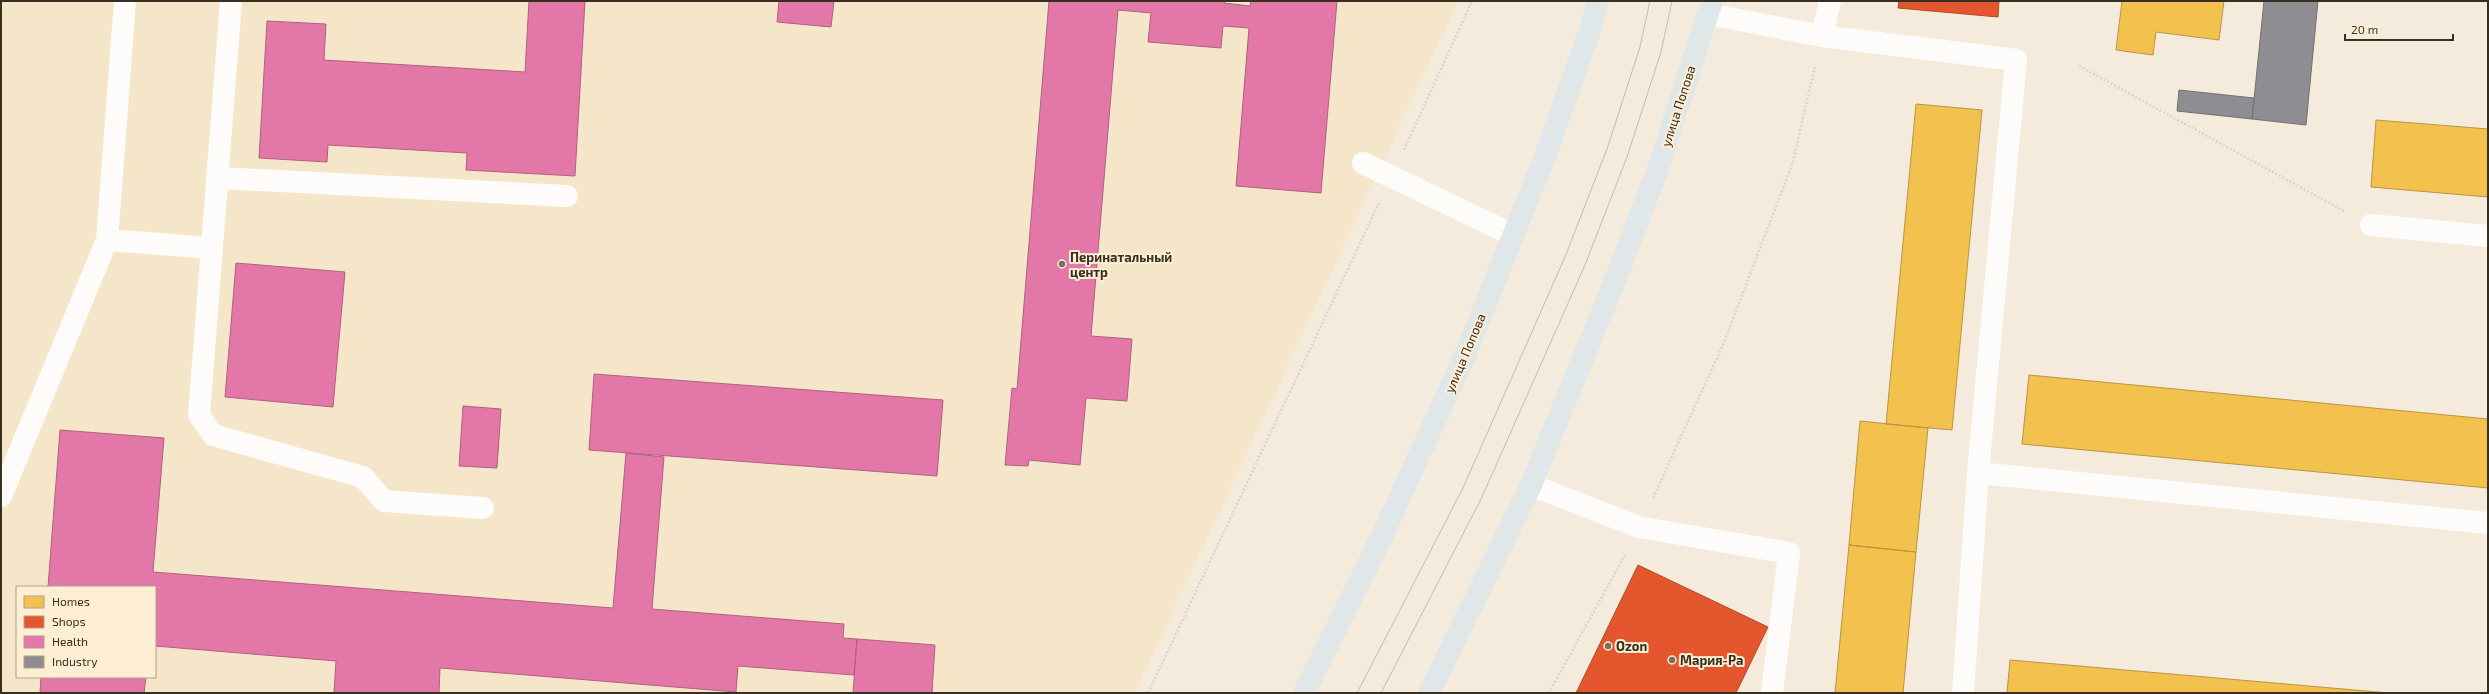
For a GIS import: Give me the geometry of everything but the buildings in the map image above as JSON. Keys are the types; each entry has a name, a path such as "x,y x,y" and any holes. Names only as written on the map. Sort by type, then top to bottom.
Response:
{"main road":[{"name":"улица Попова","path":"1304,693 1384,532 1466,353 1546,154 1591,27 1598,1"},
{"name":"улица Попова","path":"1429,693 1531,485 1616,278 1658,169 1710,8"}],"lane":[{"path":"1,496 107,240 125,1"},
{"path":"231,1 219,178 199,415 212,435 363,476 384,501 483,508"},
{"path":"1822,36 1830,1"},
{"path":"1710,8 1822,36 2016,60 1978,473 1963,693"},
{"path":"1363,163 1513,235"},
{"path":"219,178 567,196"},
{"path":"2371,225 2488,236"},
{"path":"107,240 212,248"},
{"path":"1978,473 2488,523"},
{"path":"1531,485 1639,528 1789,553 1772,693"}],"path":[{"path":"1549,693 1639,528 1723,345 1794,162 1822,36"},
{"path":"2079,66 2371,225"},
{"path":"1148,693 1334,298"}],"shaded area":[{"path":"1,1 1458,1 1135,693 1,693"}],"tram line":[{"path":"1357,693 1463,488 1565,257 1607,149 1640,47 1650,1"},
{"path":"1381,693 1482,497 1585,265 1627,157 1661,52 1672,1"}],"place":[{"name":"Перинатальный центр","path":"1062,264"},
{"name":"Ozon","path":"1608,646"},
{"name":"Мария-Ра","path":"1672,660"}]}
